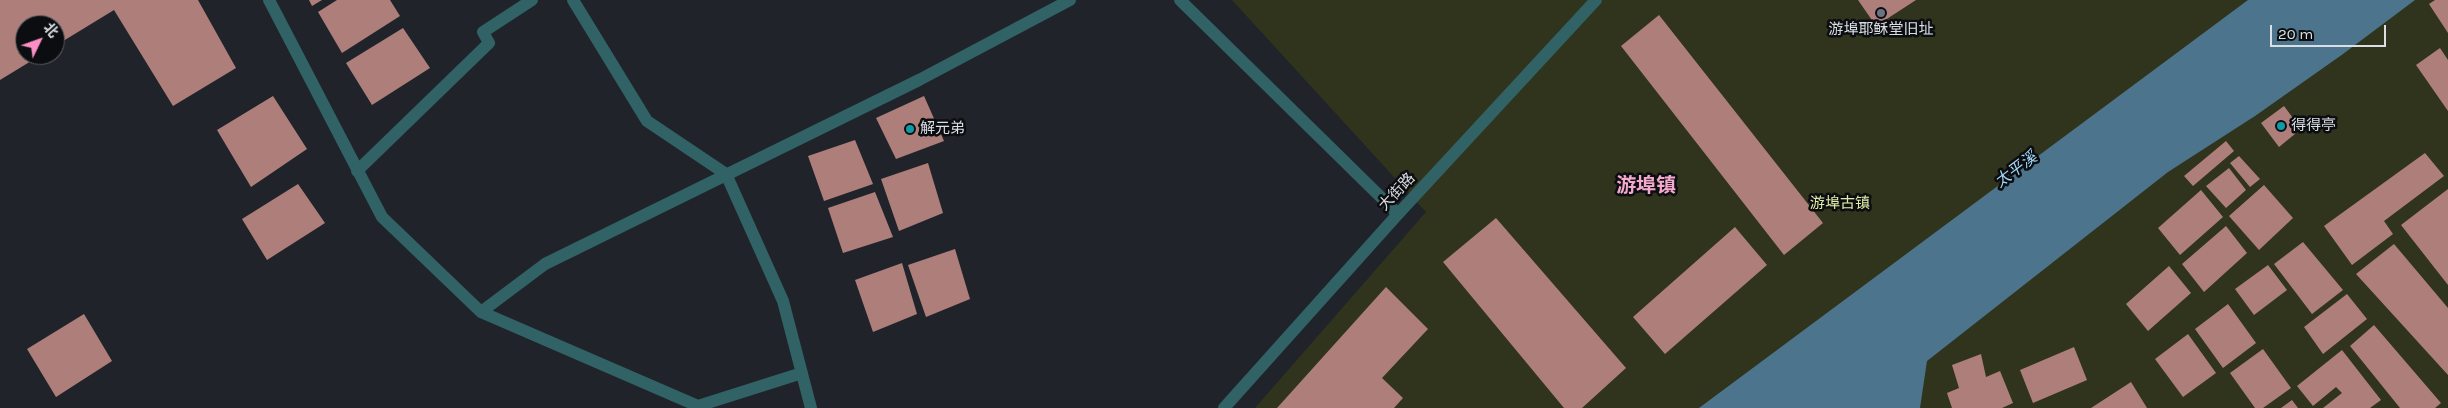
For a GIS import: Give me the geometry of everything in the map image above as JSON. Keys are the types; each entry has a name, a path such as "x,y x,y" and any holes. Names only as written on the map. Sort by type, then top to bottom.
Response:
{"street":[{"path":"269,0 382,217 481,312 698,406 802,373"},
{"path":"357,171 489,44 483,32 532,0"},
{"path":"573,0 646,121 726,174 783,301 811,408"},
{"path":"481,312 545,264 919,80 1070,0"},
{"path":"1180,0 1398,214"},
{"name":"大街路","path":"1224,408 1398,214 1596,0"}],"green space":[{"name":"游埠古镇","path":"1232,0 2448,0 2448,408 1255,408 1426,212"}],"water":[{"path":"2248,0 2415,0 2255,116 2168,172 1927,361 1920,408 1699,408"}],"building":[{"path":"0,0 198,0 236,68 173,106 114,10 65,40 65,15 15,15 15,65 25,65 0,80"},
{"path":"309,0 322,0 312,6"},
{"path":"337,0 390,0 400,16 342,53 318,12"},
{"name":"游埠耶稣堂旧址","path":"1858,0 1916,0 1876,26"},
{"path":"2435,0 2448,0 2448,33 2429,4"},
{"path":"1659,15 1823,223 1784,255 1621,46"},
{"path":"403,28 430,68 372,105 346,63"},
{"path":"2440,48 2448,60 2448,111 2416,65"},
{"path":"273,96 307,149 251,187 217,130"},
{"name":"解元弟","path":"924,96 944,141 896,159 876,118"},
{"name":"得得亭","path":"2284,106 2301,129 2279,147 2261,123"},
{"path":"855,140 873,184 824,201 808,156"},
{"path":"2226,141 2234,151 2193,186 2184,176"},
{"path":"2425,153 2444,176 2384,221 2393,234 2352,265 2324,226"},
{"path":"2239,156 2260,179 2250,187 2230,163"},
{"path":"928,163 943,213 899,231 881,179"},
{"path":"2229,168 2246,190 2226,208 2206,186"},
{"path":"298,184 325,223 267,260 242,219"},
{"path":"2264,185 2293,218 2259,250 2229,216"},
{"path":"2448,189 2448,285 2401,225"},
{"path":"2201,190 2223,217 2180,255 2158,228"},
{"path":"875,192 893,237 843,253 828,208"},
{"path":"1496,218 1626,368 1582,408 1564,408 1443,262"},
{"path":"2226,226 2247,253 2204,292 2182,264"},
{"path":"1735,227 1767,265 1665,354 1633,317"},
{"path":"2303,242 2343,290 2312,314 2274,264"},
{"path":"2394,244 2448,308 2448,375 2356,274"},
{"path":"955,249 970,299 926,317 908,265"},
{"path":"902,263 917,314 873,332 855,280"},
{"path":"2268,265 2287,290 2254,315 2235,289"},
{"path":"2169,266 2191,293 2148,331 2126,304"},
{"path":"1386,287 1428,329 1382,378 1403,398 1394,408 1277,408"},
{"path":"2347,294 2367,319 2323,354 2304,327"},
{"path":"2228,304 2256,343 2223,368 2195,329"},
{"path":"84,314 112,361 56,397 27,349"},
{"path":"2374,325 2441,403 2435,408 2400,408 2350,346"},
{"path":"2188,334 2216,373 2183,397 2155,359"},
{"path":"2074,347 2087,380 2033,403 2020,370"},
{"path":"2263,349 2291,388 2263,408 2255,408 2230,373"},
{"path":"2342,350 2381,400 2370,408 2323,408 2342,393 2336,387 2313,406 2297,386"},
{"path":"1981,354 1986,377 2000,371 2013,403 2002,408 1952,408 1947,393 1959,388 1952,365"},
{"path":"2131,382 2147,408 2091,408"},
{"path":"2292,400 2298,408 2281,408"}],"place":[{"name":"游埠耶稣堂旧址","path":"1881,13"},
{"name":"得得亭","path":"2281,126"},
{"name":"解元弟","path":"910,129"}],"district":[{"name":"游埠镇","path":"1646,186"}],"water label":[{"name":"太平溪","path":"2016,170"}]}
